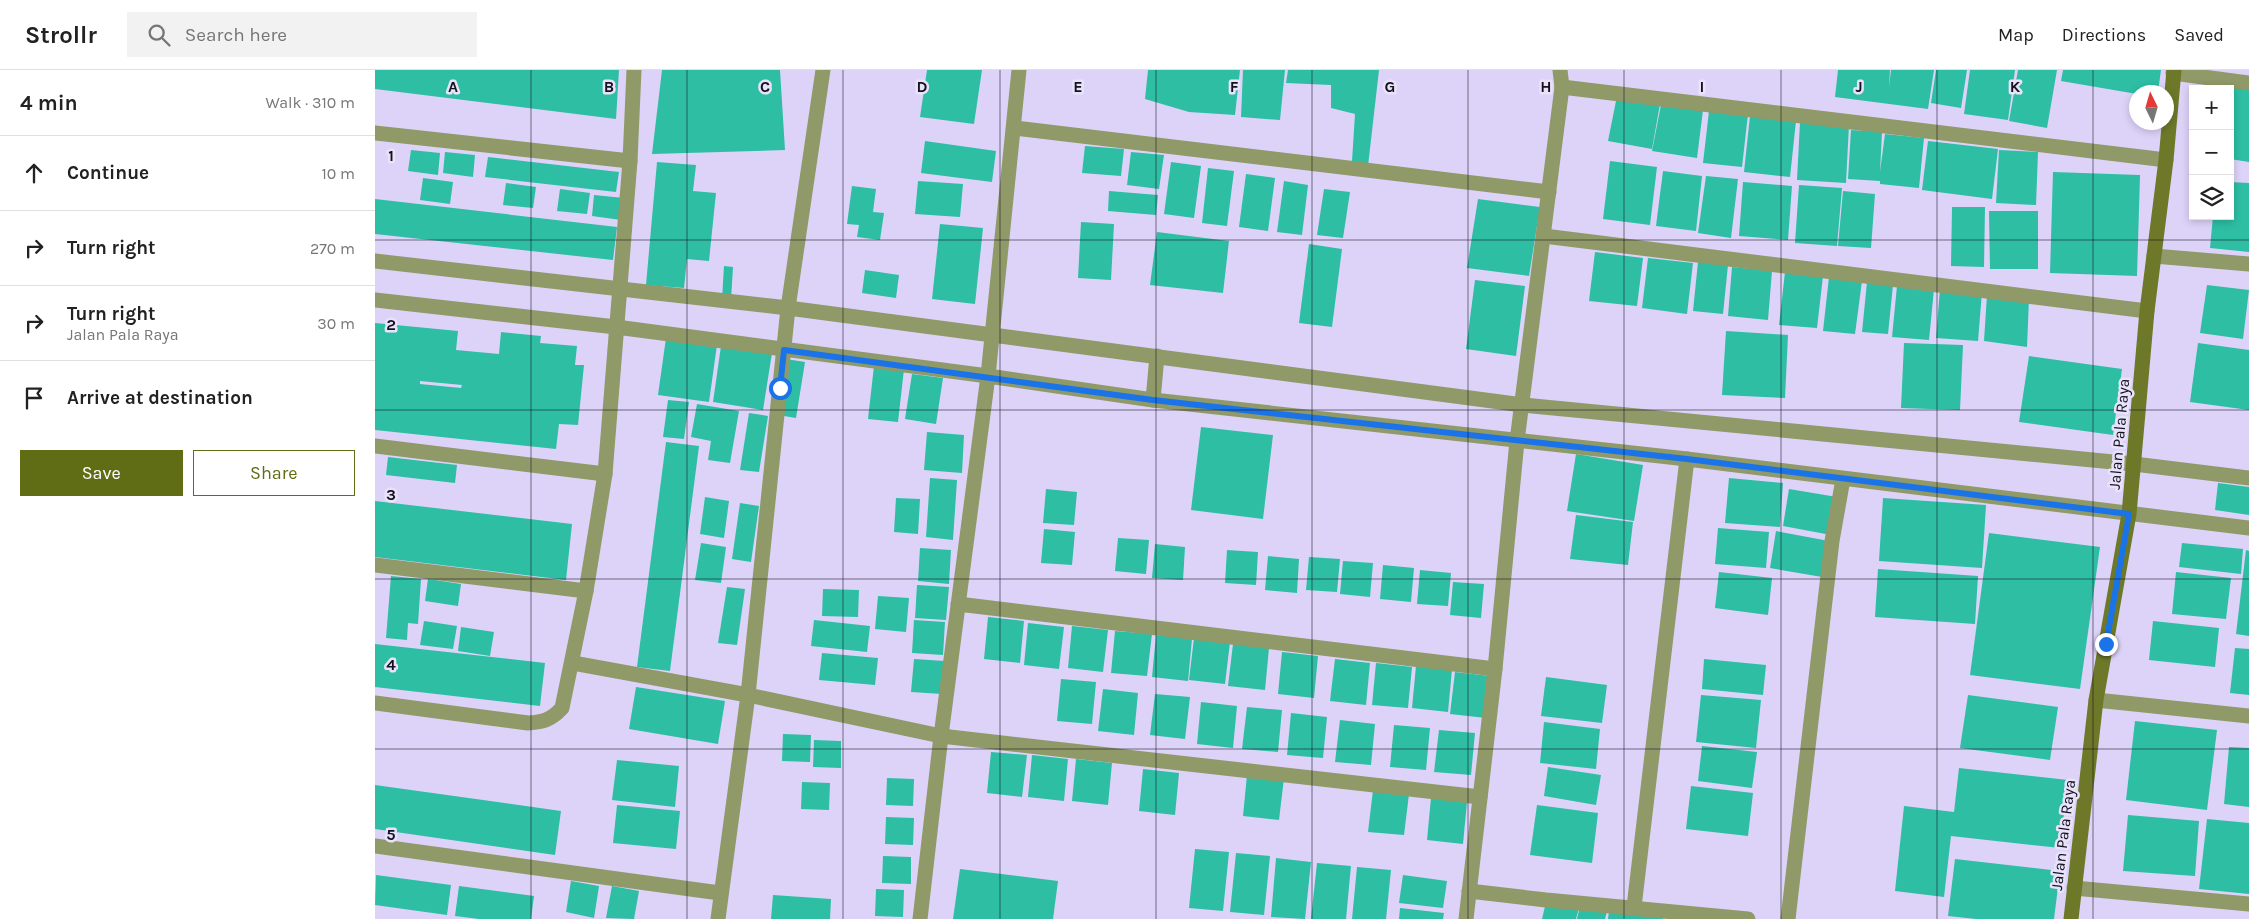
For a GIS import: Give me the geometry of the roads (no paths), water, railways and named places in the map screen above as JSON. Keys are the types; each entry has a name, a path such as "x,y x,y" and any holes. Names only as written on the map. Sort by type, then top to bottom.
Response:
{"main road":[{"name":"Jalan Pala Raya","path":"2071,919 2096,700 2129,514 2147,311 2165,160 2173,72"}],"street":[{"path":"375,703 528,723 544,722 554,717 562,708 573,662 605,474 630,161 634,70"},
{"path":"718,919 748,695 788,308 823,70"},
{"path":"921,919 941,736 988,376 991,334 1015,128 1019,70"},
{"path":"1466,919 1495,669 1517,441 1562,87 1560,70"},
{"path":"2173,72 2249,83"},
{"path":"1562,87 2165,160"},
{"path":"1015,128 1549,192"},
{"path":"375,133 630,161"},
{"path":"1544,236 2147,311"},
{"path":"2154,256 2249,264"},
{"path":"375,261 619,287 788,308 1523,405 2134,464 2249,478"},
{"path":"375,300 616,327 988,376 1153,400 1687,459 2249,528"},
{"path":"1153,400 1157,356"},
{"path":"375,446 605,474"},
{"path":"1634,907 1687,459"},
{"path":"1788,919 1832,541 1843,479"},
{"path":"375,565 586,591"},
{"path":"958,604 1495,669"},
{"path":"573,662 748,695 941,736 1480,798"},
{"path":"2096,700 2249,716"},
{"path":"375,846 720,893"},
{"path":"2074,888 2249,904"},
{"path":"1469,891 1748,919"}]}
